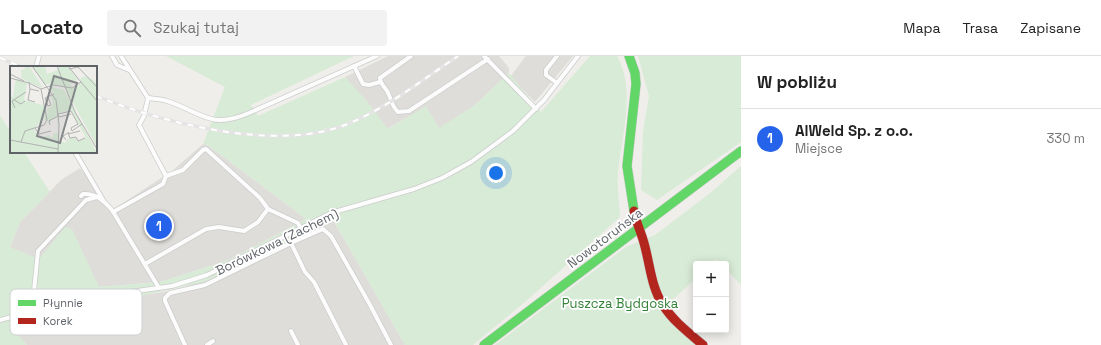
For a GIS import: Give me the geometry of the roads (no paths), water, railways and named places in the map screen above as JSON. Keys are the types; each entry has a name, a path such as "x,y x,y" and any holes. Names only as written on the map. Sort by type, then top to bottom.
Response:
{"main road":[{"path":"629,56 635,73 636,84 627,166 628,181 638,229 644,242 652,280 662,305 676,321 703,345"},
{"name":"Nowotoruńska","path":"484,345 741,151"}],"lane":[{"path":"36,66 39,56"},
{"path":"112,56 117,65 131,71"},
{"path":"121,56 148,98 144,116 139,125 166,176"},
{"path":"148,98 166,100 205,118 216,121 228,121 377,56"},
{"path":"410,56 382,75 380,78 380,82 389,94 394,108 398,112 409,111 486,58 536,109"},
{"path":"557,56 546,70 546,75 557,83"},
{"name":"Borówkowa (Zachem)","path":"142,290 159,288 207,276 331,214 414,189 460,169 508,136 536,109 578,56"},
{"path":"354,66 363,84 369,85 380,82"},
{"path":"113,212 163,184 166,176 182,170 203,150 206,149 260,198 268,209 298,223 301,229"},
{"path":"76,153 159,288"},
{"path":"81,196 83,194 90,194 104,201"},
{"path":"34,289 38,251 86,200 97,197"},
{"path":"144,264 206,229 219,227 244,231 258,222 268,209"},
{"path":"185,345 165,302 165,298 170,293 205,285 291,243 324,229 327,230 370,303 391,345"},
{"path":"291,243 305,272 314,282 346,345"},
{"name":"Borówkowa (Zachem)","path":"0,320 10,317"},
{"path":"291,331 298,345"},
{"path":"207,345 213,341"}],"railway":[{"path":"97,96 153,116 219,131 253,135 286,136 317,133 345,125 375,111 403,94 458,56"},
{"path":"0,58 20,66"}],"place":[{"name":"AlWeld Sp. z o.o.","path":"159,226"}],"park label":[{"name":"Puszcza Bydgoska","path":"620,303"}]}
